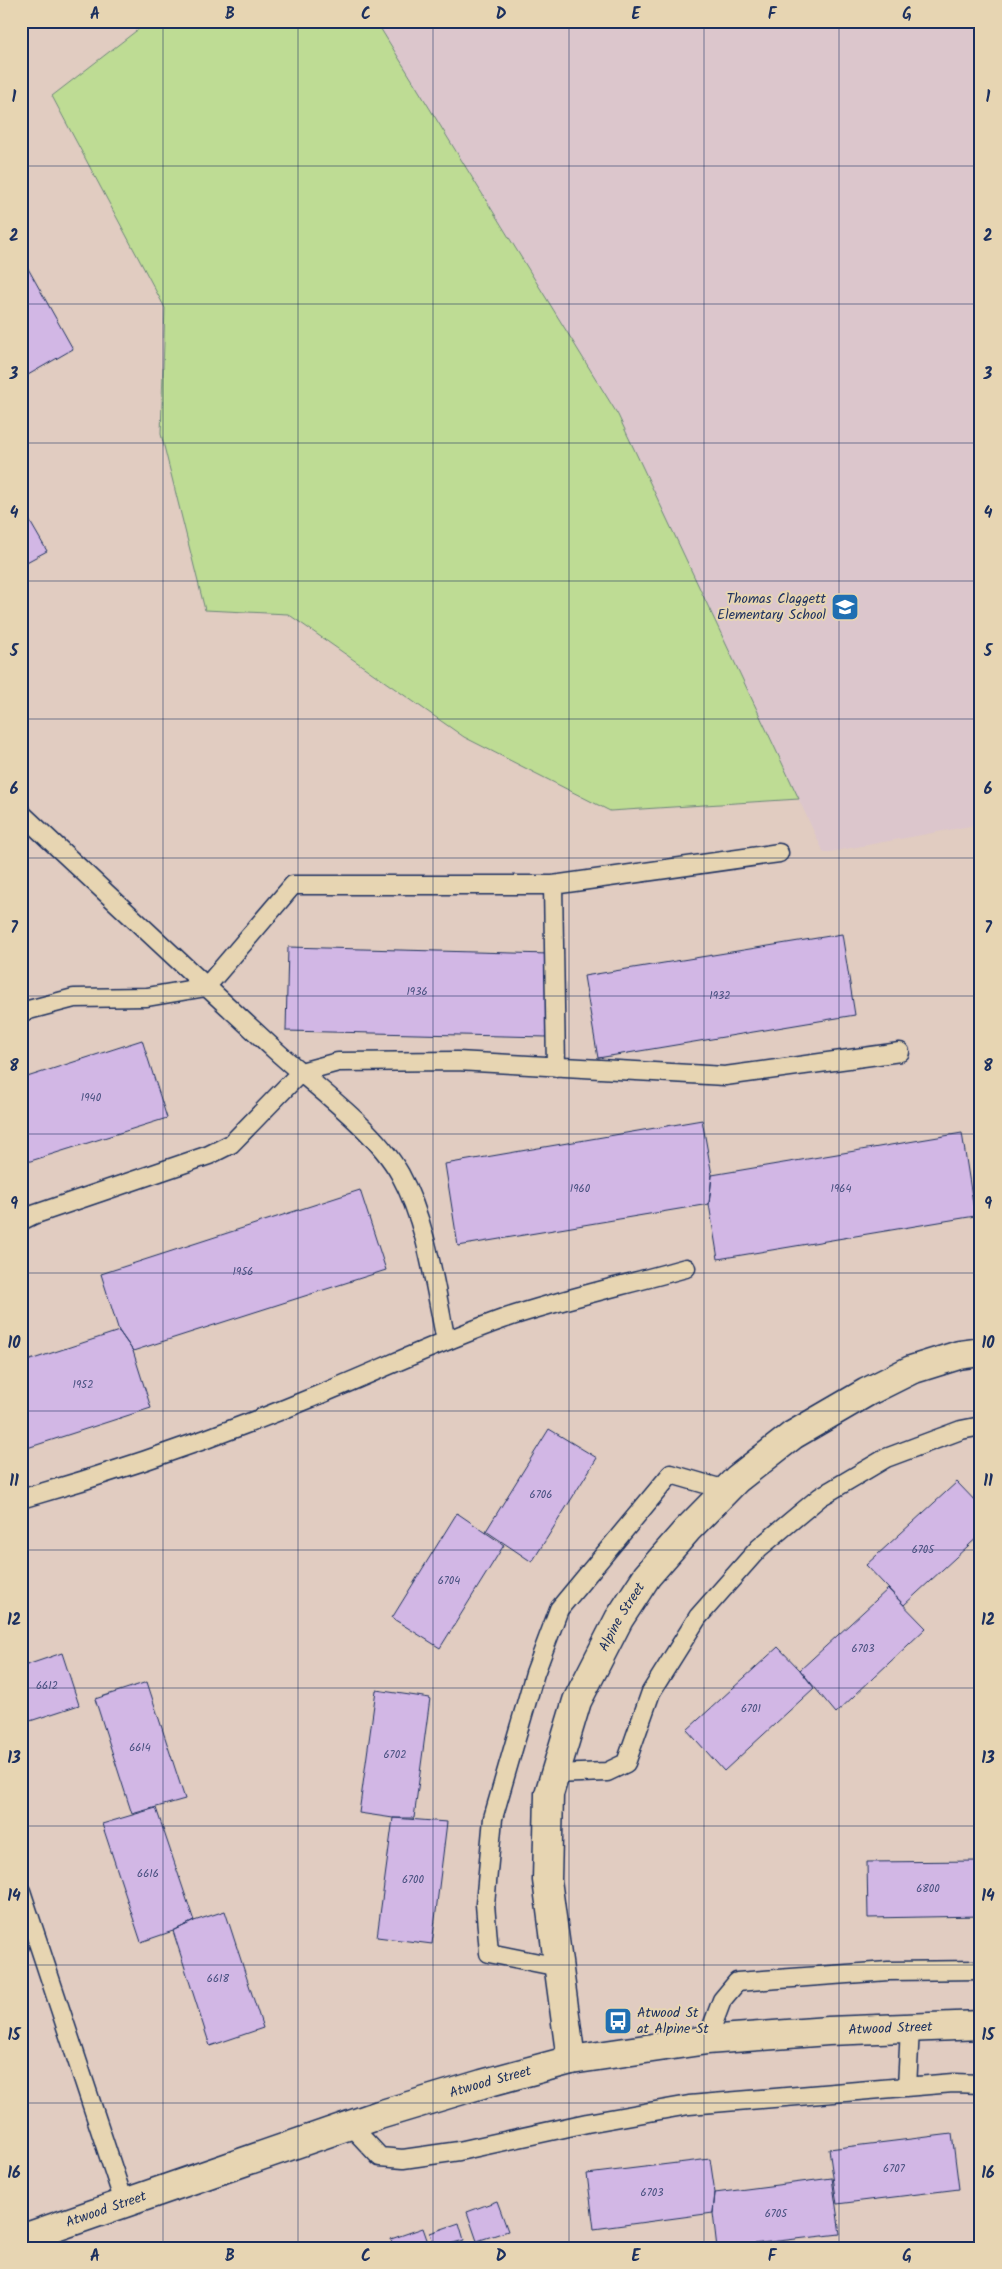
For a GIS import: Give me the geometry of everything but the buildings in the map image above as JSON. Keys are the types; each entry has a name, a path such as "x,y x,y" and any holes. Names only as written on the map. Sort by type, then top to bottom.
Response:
{"street":[{"name":"Alpine Street","path":"571,2060 547,1880 548,1794 577,1702 619,1618 647,1576 687,1530 726,1490 793,1435 867,1392 911,1370 959,1355 981,1352"},
{"name":"Atwood Street","path":"21,2239 350,2124 482,2084 571,2060 707,2040 828,2031 981,2025"}],"lane":[{"path":"21,813 206,987 361,1127 391,1160 413,1205 427,1250 446,1341"},
{"path":"21,1012 74,998 147,997 206,987 293,885 553,885 779,852"},
{"path":"553,885 556,1067"},
{"path":"21,1222 33,1215 209,1155 231,1144 301,1072 338,1062 456,1061 724,1076 900,1052"},
{"path":"21,1499 95,1478 206,1440 504,1319 686,1268"},
{"path":"554,1774 608,1772 626,1763 651,1692 698,1617 759,1548 820,1497 886,1458 961,1430 981,1426"},
{"path":"559,1967 488,1953 485,1904 493,1818 535,1673 560,1609 671,1474 726,1490"},
{"path":"21,1891 124,2202"},
{"path":"707,2040 722,2000 737,1982 888,1971 981,1970"},
{"path":"907,2087 910,2028"},
{"path":"350,2124 380,2157 403,2159 459,2150 587,2123 689,2105 952,2083 981,2084"}],"shaded area":[{"name":"Thomas Claggett Elementary School","path":"376,21 981,21 981,824 824,853 618,415"}],"green space":[{"path":"149,21 376,21 618,415 799,799 610,811 464,737 288,614 205,610 161,434 165,308 52,96"}],"place":[{"name":"Thomas Claggett Elementary School","path":"845,607"},
{"name":"Atwood St at Alpine St","path":"618,2021"}]}
